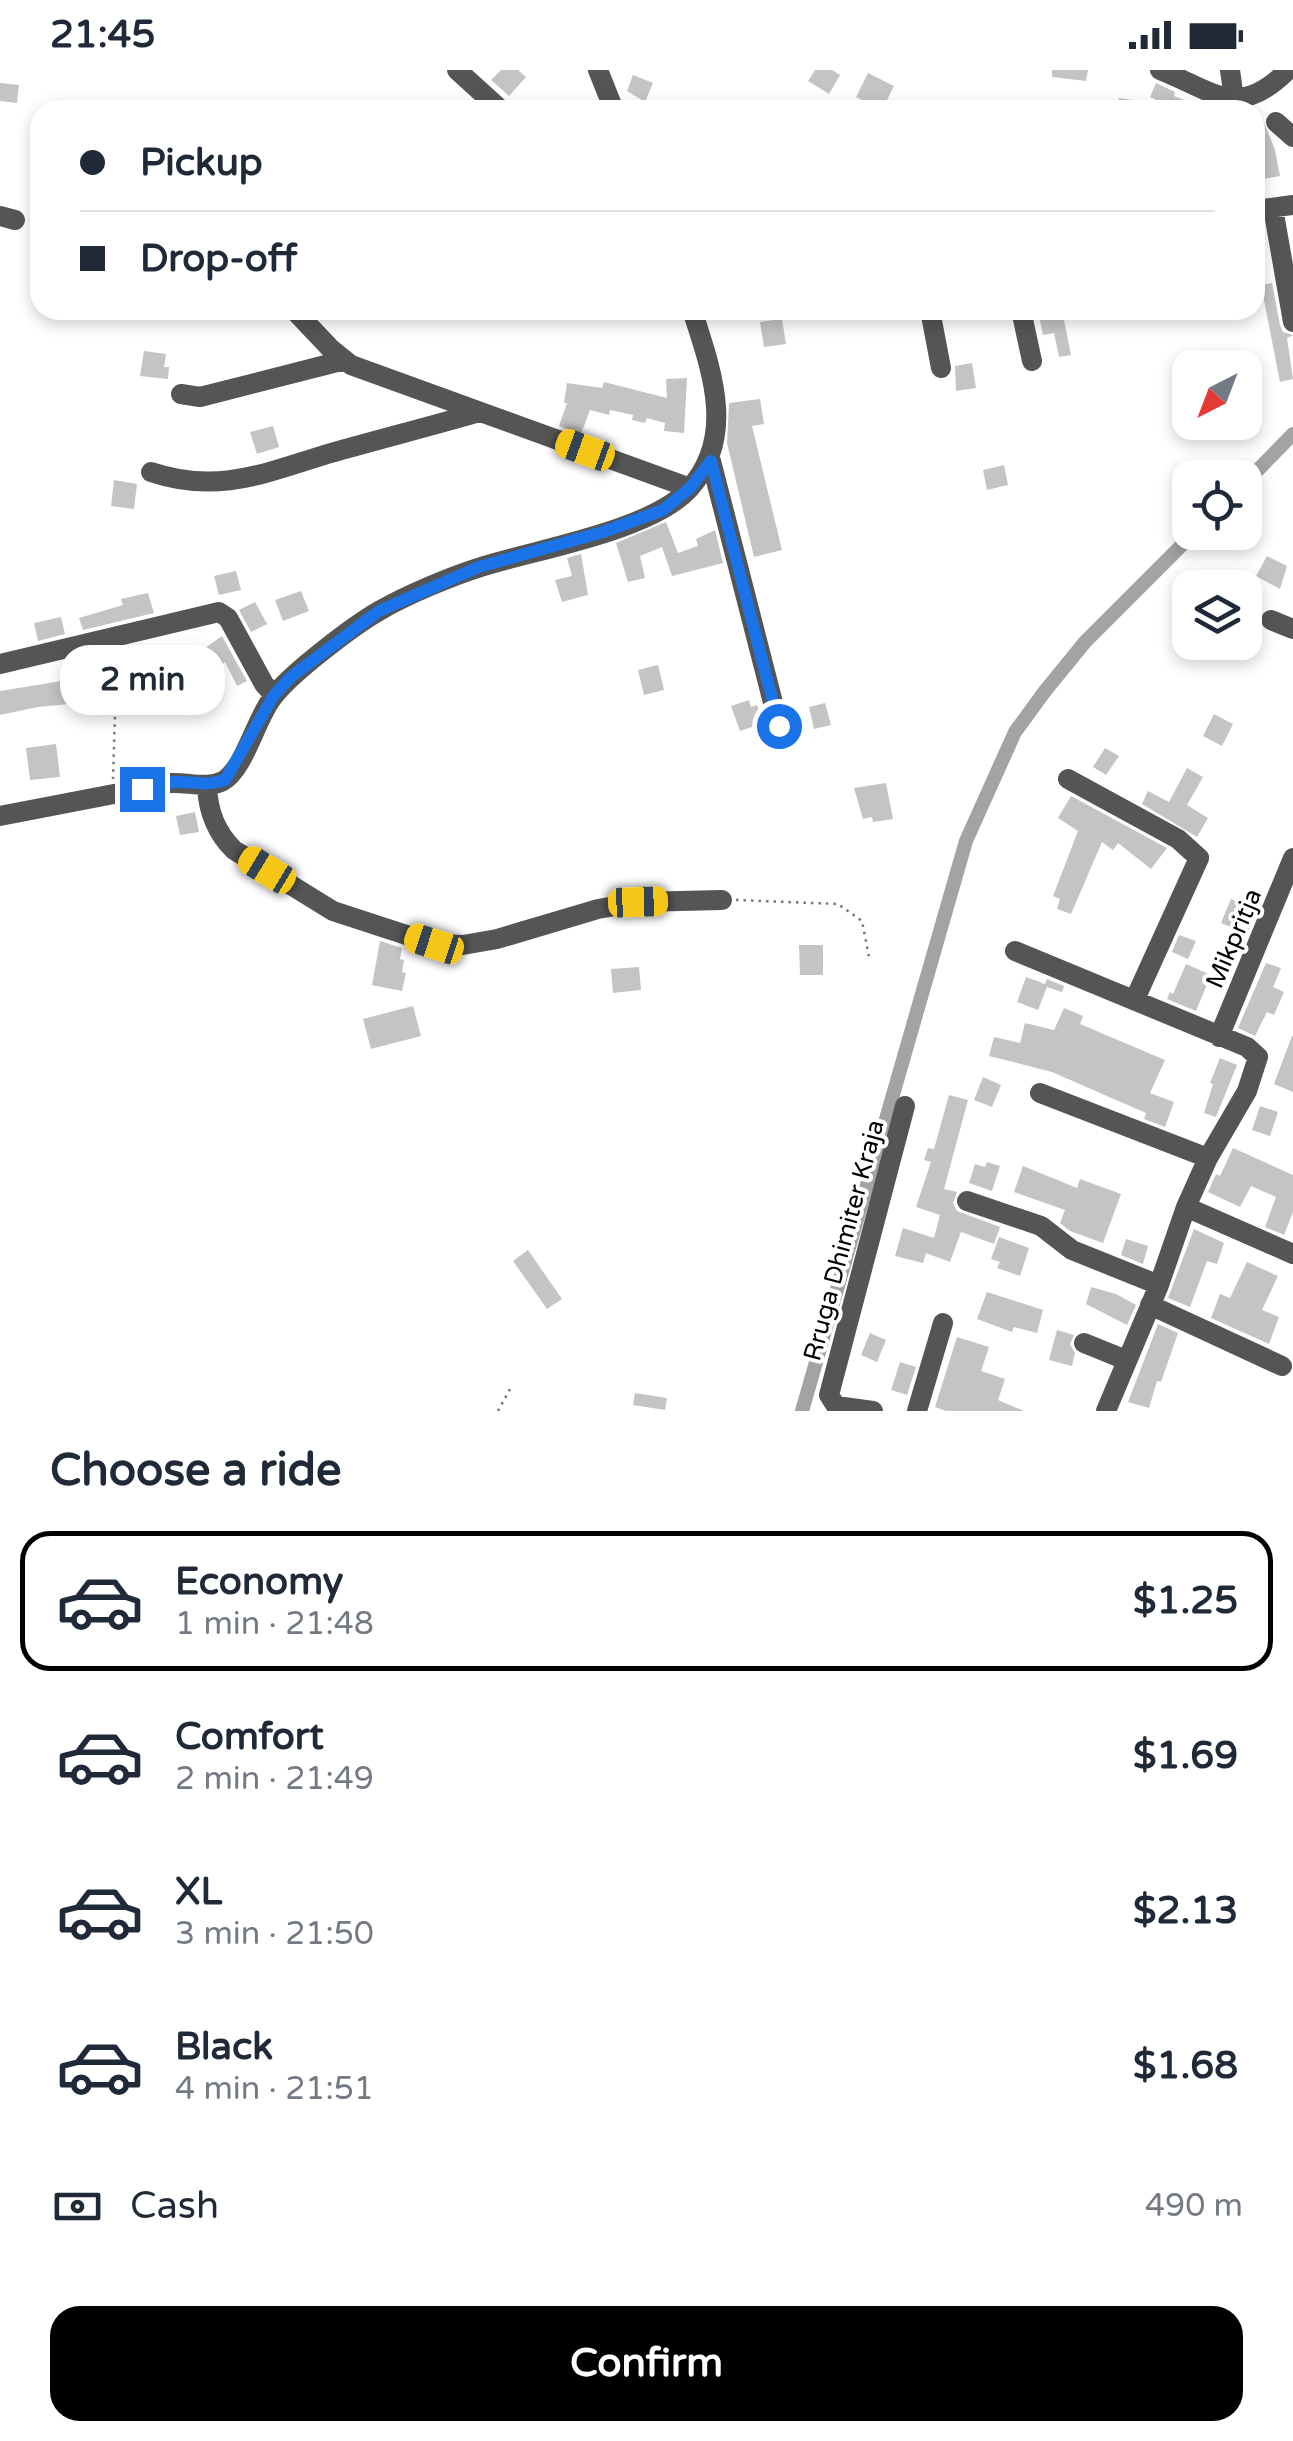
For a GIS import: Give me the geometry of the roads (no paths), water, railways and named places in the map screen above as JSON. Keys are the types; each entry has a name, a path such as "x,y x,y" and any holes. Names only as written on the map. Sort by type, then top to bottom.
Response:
{"street":[{"path":"458,70 491,100"},
{"path":"598,70 610,100"},
{"path":"1160,70 1234,99 1253,98 1268,90 1288,70"},
{"path":"1230,70 1234,99"},
{"path":"1276,122 1293,137"},
{"path":"1274,208 1293,322"},
{"path":"304,320 345,360 690,488"},
{"path":"695,320 714,378 716,422 711,461 779,726"},
{"path":"932,320 941,368"},
{"path":"1023,320 1032,361"},
{"path":"180,394 200,397 345,360"},
{"path":"151,472 172,479 212,482 258,478 330,453 480,412"},
{"path":"0,816 171,782 207,786 225,780 274,695 292,676 379,611 479,567 603,532 663,510 690,488 711,461"},
{"path":"0,664 219,612 228,618 274,695"},
{"path":"1271,620 1293,630"},
{"path":"1068,779 1178,839 1199,858 1135,999"},
{"path":"207,786 208,808 222,838 234,850 333,911 434,944 463,945 638,902 722,900"},
{"name":"Mikpritja","path":"1219,1036 1293,858"},
{"path":"1016,951 1247,1047 1258,1057 1247,1091 1208,1158 1186,1207 1159,1285 1106,1411"},
{"path":"1040,1093 1208,1158"},
{"name":"Rruga Dhimiter Kraja","path":"873,1411 834,1408 829,1394 905,1106"},
{"path":"968,1202 1041,1226 1072,1250 1159,1285"},
{"path":"1186,1207 1293,1254"},
{"path":"1150,1305 1282,1366"},
{"path":"917,1411 943,1323"},
{"path":"1084,1343 1126,1360"}],"waterway":[{"path":"1262,466 1293,434"},
{"path":"802,1411 966,841 1015,732 1085,642 1177,550"}]}
